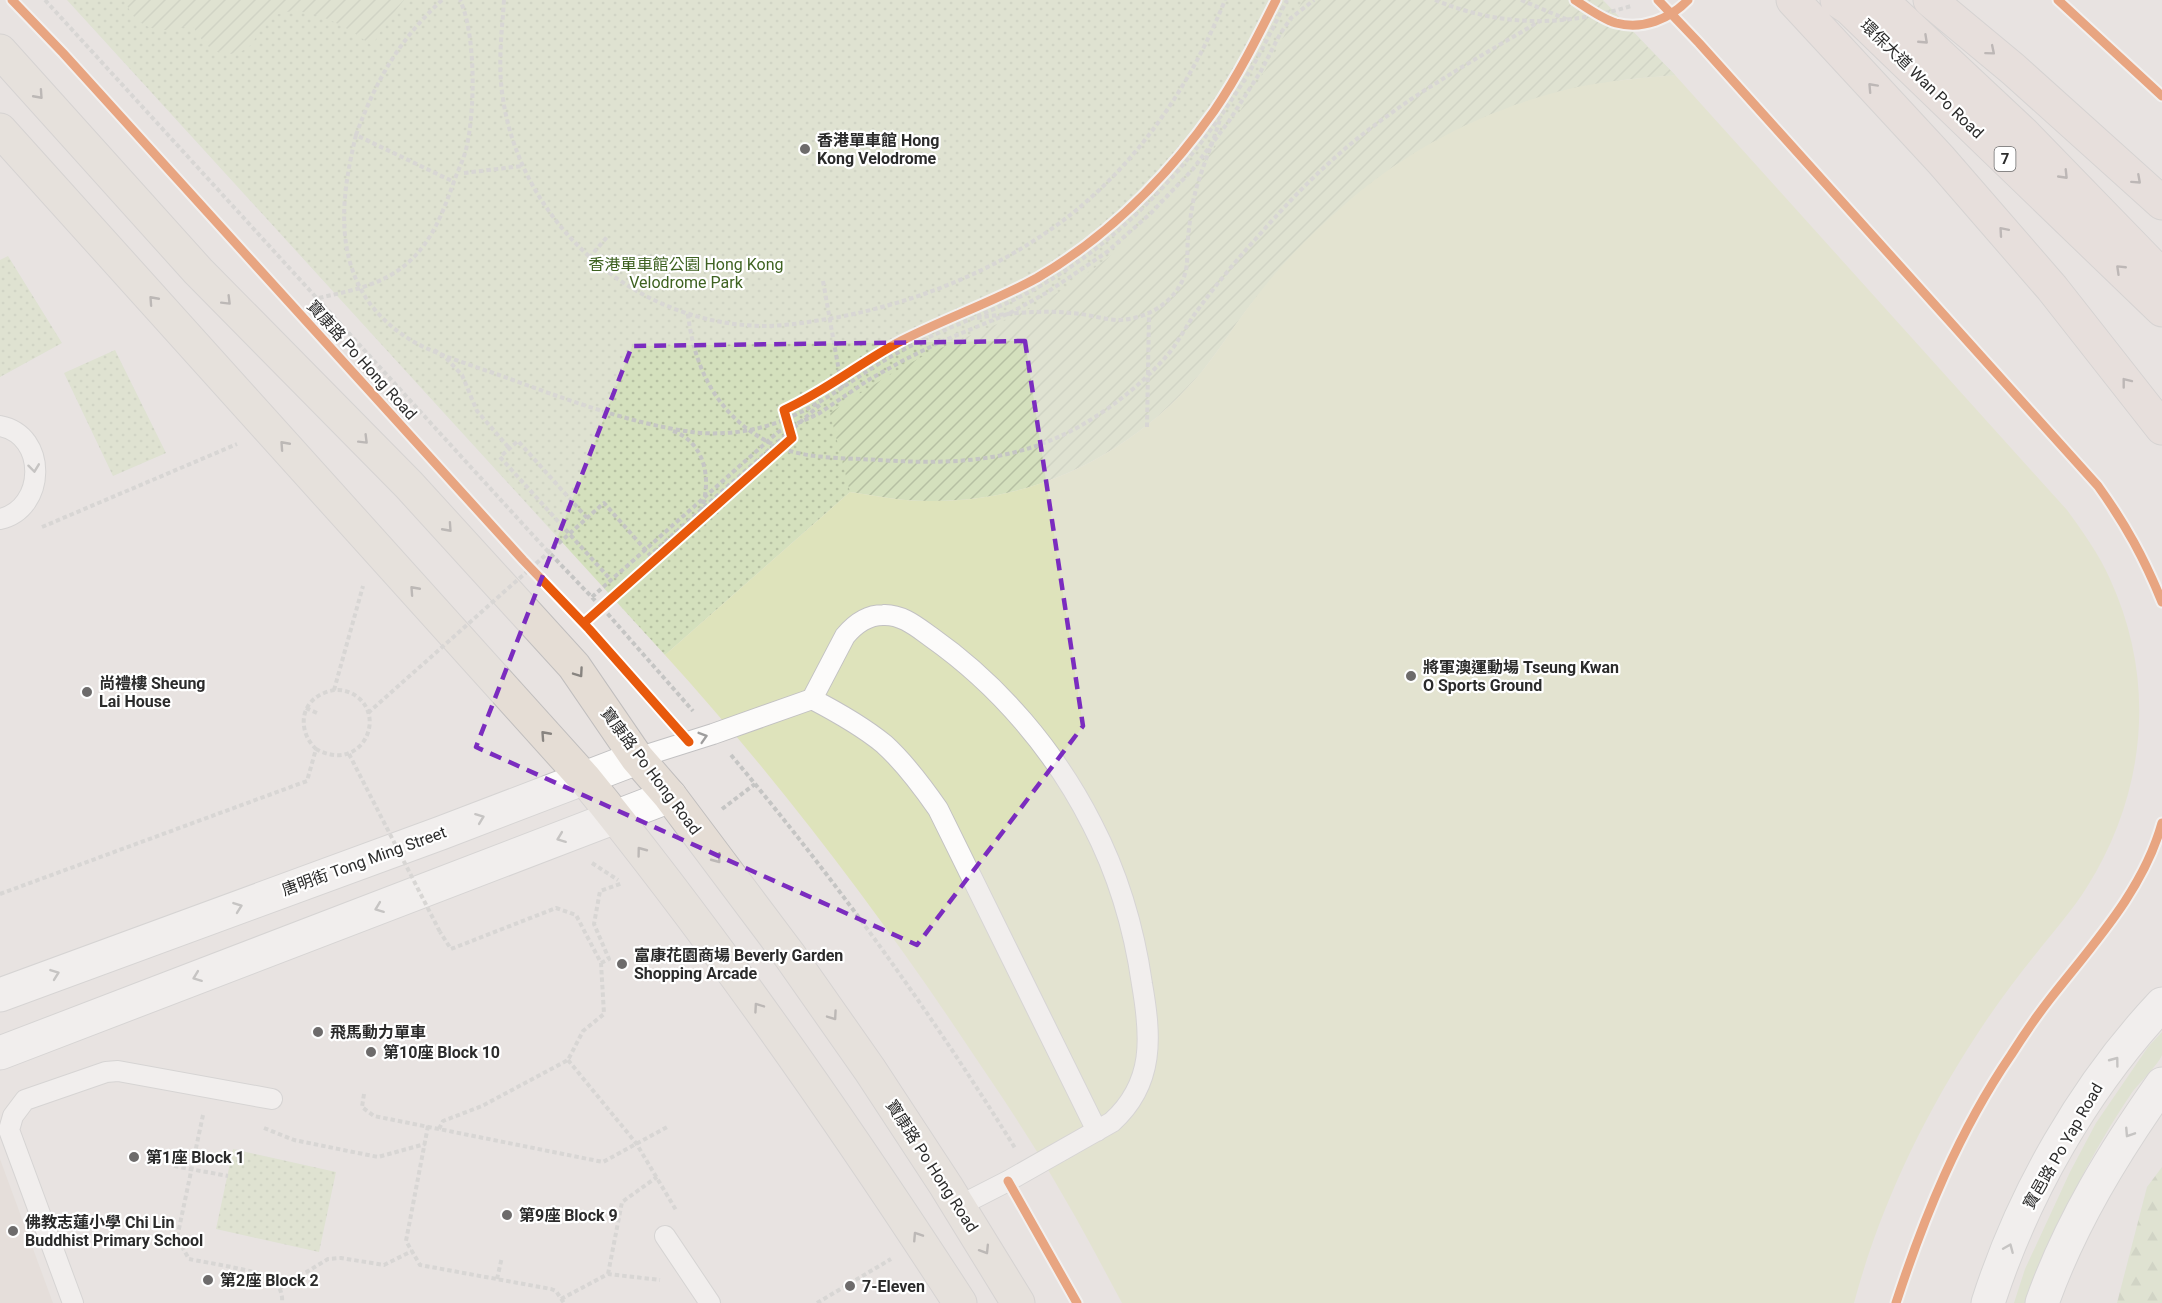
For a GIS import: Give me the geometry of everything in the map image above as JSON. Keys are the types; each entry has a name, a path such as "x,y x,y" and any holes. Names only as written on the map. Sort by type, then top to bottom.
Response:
{"highway":[{"path":"1793,0 1941,160 2052,288 2162,428"},
{"name":"環保大道 Wan Po Road","path":"1881,0 2023,133 2162,276"},
{"path":"1930,0 2013,69 2162,203"},
{"name":"環保大道 Wan Po Road","path":"1843,4 2162,310"}],"main road":[{"name":"寶康路 Po Hong Road","path":"0,51 198,270 409,485 574,666 637,758 669,796 790,956 870,1070 959,1206 1018,1303"},
{"path":"0,130 584,778 744,988 902,1213 960,1303"},
{"name":"唐明街 Tong Ming Street","path":"0,994 637,758"},
{"path":"0,1053 669,796"},
{"name":"寶邑路 Po Yap Road","path":"1988,1303 2021,1220 2048,1164 2104,1075 2162,1004"},
{"path":"2042,1303 2070,1238 2103,1173 2162,1084"}],"lane":[{"path":"0,426 19,435 30,449 36,465 36,481 30,497 19,510 0,519"},
{"path":"959,1206 1097,1131 1124,1111 1142,1081 1147,1065 1145,1002 1138,956 1127,911 1112,867 1069,783 1043,745 989,684 944,646 906,619 883,615 861,621 845,636 812,699 849,719 884,744 913,774 938,809 1097,1131"},
{"name":"唐明街 Tong Ming Street","path":"637,758 812,699"},
{"path":"73,1303 9,1130 13,1116 25,1100 106,1072 118,1071 272,1099"},
{"path":"665,1236 710,1303"}],"path":[{"path":"442,0 421,19 407,36 382,73 367,104 356,135 348,167 343,227 355,277 379,316 414,342 558,396 679,433 693,445 703,460 707,478 706,497 701,511"},
{"path":"319,298 362,288 385,279 405,265 422,248 436,228 467,146 471,112 470,42 466,11 460,0"},
{"path":"504,0 500,54 502,92 510,129 522,166 540,200 562,230 589,258 619,281 653,300 688,314 725,323 763,326 801,324 870,311 902,302 950,285 996,263 1040,237 1080,207 1151,133 1205,48 1225,0"},
{"path":"649,566 792,438 784,410 810,398 860,364 904,340 1037,278 1095,238 1139,199 1178,156 1214,110 1244,62 1276,0"},
{"path":"661,426 716,433 760,428 788,419 829,397 865,371 899,352 1041,286 1101,245 1145,206 1178,171 1221,116 1253,66 1287,0"},
{"path":"591,597 778,432 827,410 870,379 903,360 1010,313 1046,293 1107,252 1152,212 1193,168 1229,121 1291,18 1314,0"},
{"path":"1435,0 1504,20 1568,20 1600,15 1631,6"},
{"path":"1521,0 1568,20"},
{"path":"1582,4 1615,22"},
{"path":"688,314 691,340 698,365 710,388 745,427 782,447 815,456 927,463 962,462 997,457 1030,448 1062,435 1093,418 1121,399 1147,376 1170,351 1199,308 1251,243 1334,158 1399,107 1539,21"},
{"path":"969,319 1025,312 1050,312 1116,320 1130,319 1149,313 1169,299 1182,280 1186,269 1194,200 1204,163 1221,116"},
{"path":"356,135 454,182"},
{"path":"464,173 522,166"},
{"path":"589,258 607,237"},
{"path":"823,281 842,388"},
{"path":"1147,427 1149,313"},
{"path":"434,350 455,365 462,375 477,411 510,449"},
{"path":"368,712 603,503 650,555 829,397"},
{"path":"587,518 518,441 500,457 611,580"},
{"path":"33,531 239,443"},
{"path":"523,560 538,576"},
{"path":"334,690 364,586"},
{"path":"593,615 610,600"},
{"path":"334,690 342,690 356,697 368,712 370,721 365,741 349,754 333,756 316,749 307,740 302,724 306,708 317,696 334,690"},
{"path":"306,708 317,713"},
{"path":"0,894 307,781 316,749"},
{"path":"349,754 440,932 451,949 556,908 576,915 601,963 603,1014 583,1031 568,1060 482,1106 443,1121 439,1129"},
{"path":"601,963 609,959 594,924 600,891 623,883"},
{"path":"568,1060 636,1143 680,1216"},
{"path":"364,1094 362,1107 374,1116 603,1162 669,1126"},
{"path":"428,1126 406,1241 420,1265 555,1290 562,1301 608,1274 667,1281"},
{"path":"263,1127 294,1140 378,1157 425,1144"},
{"path":"197,1142 177,1238 189,1259 273,1279 280,1288 282,1303"},
{"path":"174,1166 228,1176"},
{"path":"608,1274 621,1202 657,1177"},
{"path":"280,1288 328,1259 341,1258 384,1265 412,1251"},
{"path":"817,1303 897,1255"},
{"path":"497,1279 502,1257"}],"highlighted area":[{"path":"1025,341 1083,726 917,945 476,747 632,346"}],"shaded area":[{"name":"佛教志蓮小學 Chi Lin Buddhist Primary School","path":"0,1159 53,1303 0,1303"}],"green space":[{"name":"香港單車館公園 Hong Kong Velodrome Park","path":"67,0 1603,0 1675,75 1623,79 1252,302 1200,374 850,492 665,655"},
{"path":"125,0 404,0 385,24 372,46 351,31 325,18 297,12 272,17 249,47 238,53 225,54 208,46 191,24 171,30 161,30 143,24 136,19"},
{"path":"1303,0 1601,0 1675,75 1598,83 1542,96 1511,106 1451,132 1395,165 1344,205 1294,252 1260,291 1205,368 1171,404 1142,429 1110,451 1077,469 1042,483 1005,493 967,499 908,500 850,492 830,413 919,359 1047,299 1092,270 1131,239 1198,169 1227,131 1279,46"},
{"name":"將軍澳運動場 Tseung Kwan O Sports Ground","path":"1675,75 2067,510 2101,561 2125,618 2135,657 2139,696 2138,736 2133,775 2122,814 2107,851 2075,905 1990,1015 1938,1099 1904,1165 1876,1233 1854,1303 1122,1303 1054,1179 1029,1139 896,942 785,795 665,655 850,492 908,500 967,499 1005,493 1042,483 1077,469 1110,451 1142,429 1198,376 1260,291 1319,228 1369,184 1423,148 1481,118 1542,96 1598,83"},
{"path":"8,256 62,343 0,377 0,260"},
{"path":"115,350 166,453 113,476 64,373"},
{"path":"2162,1032 2160,1059 2131,1094 2085,1170 2060,1221 2026,1303 2014,1303 2025,1269 2070,1172 2096,1123 2148,1047"},
{"path":"233,1149 336,1172 319,1252 216,1229"},
{"path":"2162,1167 2162,1303 2117,1303 2147,1187"}],"cycle path":[{"path":"12,0 63,53 523,560 589,629 689,742"},
{"path":"584,623 792,438 784,410 901,341 1037,278 1063,262 1111,225 1156,182 1214,111 1239,71 1276,0"},
{"path":"1575,0 1611,21 1626,25 1655,21 1673,13 1688,0"},
{"path":"1658,0 2098,486 2134,542 2162,602"},
{"path":"2058,0 2162,96"},
{"path":"1896,1303 1918,1239 1944,1175 1975,1114 2020,1041 2130,894 2143,871 2162,823"},
{"path":"1008,1181 1077,1303"}],"place":[{"name":"香港單車館 Hong Kong Velodrome","path":"805,149"},
{"name":"將軍澳運動場 Tseung Kwan O Sports Ground","path":"1411,676"},
{"name":"尚禮樓 Sheung Lai House","path":"87,692"},
{"name":"富康花園商場 Beverly Garden Shopping Arcade","path":"622,964"},
{"name":"飛馬動力單車","path":"318,1032"},
{"name":"第10座 Block 10","path":"371,1052"},
{"name":"第1座 Block 1","path":"134,1157"},
{"name":"第9座 Block 9","path":"507,1215"},
{"name":"佛教志蓮小學 Chi Lin Buddhist Primary School","path":"13,1231"},
{"name":"第2座 Block 2","path":"208,1280"},
{"name":"7-Eleven","path":"850,1286"}]}
